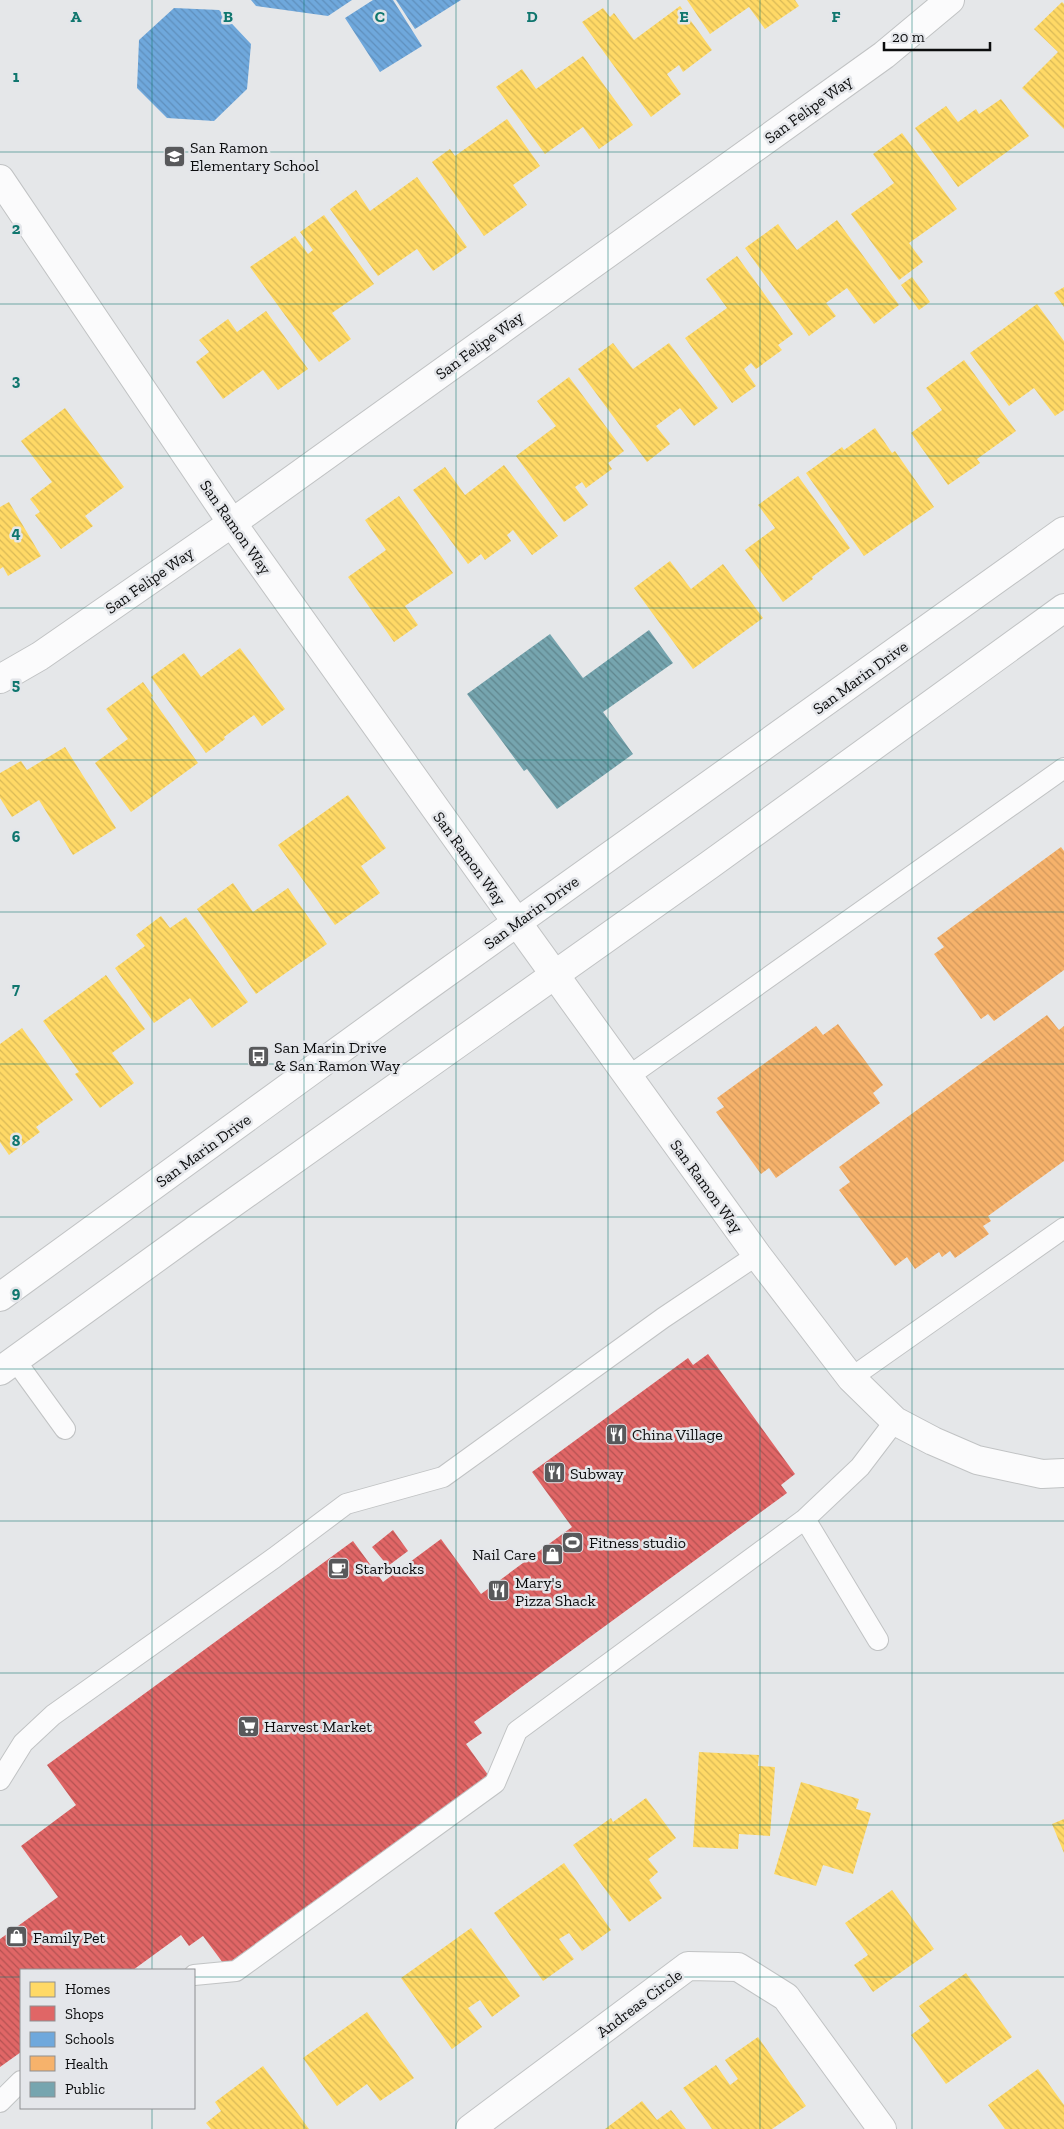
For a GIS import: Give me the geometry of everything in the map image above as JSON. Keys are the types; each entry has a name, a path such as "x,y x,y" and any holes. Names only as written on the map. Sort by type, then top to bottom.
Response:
{"street":[{"name":"San Felipe Way","path":"0,679 40,656 232,523 884,55 950,0"},
{"name":"San Ramon Way","path":"0,179 232,523 757,1255 852,1378 895,1421 933,1441 977,1460 1042,1474 1064,1473"},
{"name":"San Marin Drive","path":"0,1297 517,922 1064,531"},
{"path":"7,1366 1062,614"},
{"name":"Andreas Circle","path":"470,2129 688,1966 738,1967 786,1997 882,2129"}],"lane":[{"path":"629,1076 1064,768"},
{"path":"852,1378 1064,1228"},
{"path":"0,1780 23,1743 53,1715 274,1558 346,1504 443,1477 663,1318 757,1255"},
{"path":"7,1366 65,1429"},
{"path":"195,1975 236,1971 495,1782 517,1731 805,1518 860,1467 895,1421"},
{"path":"805,1518 878,1640"},
{"path":"0,2102 20,2082"}],"building: Homes":[{"path":"687,0 795,0 799,6 765,29 749,7 710,34"},
{"path":"1062,2 1064,4 1064,129 1022,88 1058,52 1034,29"},
{"path":"680,6 712,50 683,72 679,65 667,74 681,94 651,117 582,22 603,8 610,17 614,13 634,40"},
{"path":"583,56 633,125 599,149 583,127 545,154 496,87 522,69 536,89"},
{"path":"1001,99 1029,136 958,187 915,128 946,106 958,122 976,109 979,114"},
{"path":"507,119 540,166 513,185 527,205 484,236 432,162 450,149 455,156"},
{"path":"902,133 957,209 909,243 923,262 899,280 851,214 894,183 873,154"},
{"path":"417,177 467,247 433,271 417,249 378,276 330,209 356,190 370,211"},
{"path":"324,215 374,284 332,313 351,339 319,362 250,267 295,236 308,254 313,250 300,232"},
{"path":"837,220 899,305 874,324 847,288 826,303 836,316 809,336 745,248 778,224 797,250"},
{"path":"737,256 793,334 778,345 782,350 756,369 751,363 744,369 756,386 732,403 685,338 727,308 706,279"},
{"path":"912,277 930,302 919,310 901,285"},
{"path":"1064,287 1064,307 1054,293"},
{"path":"1037,304 1064,341 1064,410 1055,416 1034,388 1009,406 970,353"},
{"path":"266,311 308,369 278,390 263,370 223,399 196,362 209,352 199,340 228,319 237,332"},
{"path":"613,343 633,369 669,343 718,408 694,426 680,408 656,426 670,444 647,462 578,369"},
{"path":"964,360 1016,431 977,459 980,463 948,485 911,433 942,410 926,388"},
{"path":"569,377 624,451 608,463 612,469 586,488 582,482 575,487 588,505 564,522 516,456 556,426 537,401"},
{"path":"65,408 124,487 85,516 93,526 61,549 35,515 40,512 30,499 52,482 21,441"},
{"path":"875,428 892,453 895,451 934,507 864,556 806,473 842,447 844,450"},
{"path":"504,465 558,536 532,555 513,530 507,535 511,541 485,560 481,554 468,564 413,490 445,467 465,495"},
{"path":"798,476 850,548 783,602 745,550 775,528 758,505"},
{"path":"399,496 453,573 405,606 418,625 394,642 348,577 386,550 365,520"},
{"path":"9,502 41,556 8,576 3,567 0,569 0,507"},
{"path":"670,561 691,589 723,564 763,618 693,669 634,588"},
{"path":"240,648 285,709 262,726 254,715 206,753 151,677 184,653 201,677"},
{"path":"143,682 153,696 151,697 198,763 131,812 95,763 128,739 106,709"},
{"path":"65,747 116,828 73,855 39,800 12,817 0,798 0,773 21,761 27,770"},
{"path":"348,795 386,848 361,866 380,893 335,925 278,845"},
{"path":"233,883 253,912 288,888 327,944 256,994 197,909"},
{"path":"161,916 170,928 186,917 248,1002 212,1028 190,998 154,1023 115,968 145,946 136,935"},
{"path":"106,975 145,1029 112,1053 134,1083 100,1108 75,1074 79,1072 43,1021"},
{"path":"22,1028 73,1100 36,1127 40,1132 9,1155 0,1142 0,1044"},
{"path":"699,1752 759,1755 758,1766 775,1767 770,1836 739,1834 738,1849 693,1847"},
{"path":"801,1782 859,1799 856,1809 871,1813 853,1874 823,1865 816,1886 774,1874"},
{"path":"646,1798 676,1838 648,1859 658,1872 649,1880 662,1898 629,1922 573,1845 611,1818 613,1822"},
{"path":"1064,1819 1064,1853 1052,1824"},
{"path":"564,1863 611,1930 582,1951 569,1933 559,1939 574,1959 543,1981 494,1913"},
{"path":"892,1890 934,1949 873,1992 854,1965 868,1955 845,1923"},
{"path":"471,1928 520,1996 492,2017 480,2000 468,2008 482,2027 452,2049 401,1978"},
{"path":"966,1973 1012,2037 946,2084 911,2035 930,2021 919,2006"},
{"path":"367,2012 414,2078 380,2101 367,2084 337,2106 303,2058"},
{"path":"758,2037 806,2106 772,2129 712,2129 683,2088 716,2065 730,2085 738,2079 725,2060"},
{"path":"263,2066 309,2129 211,2129 206,2123 221,2111 215,2102"},
{"path":"1038,2069 1064,2105 1064,2129 1005,2129 988,2105"},
{"path":"642,2101 657,2120 671,2110 686,2129 605,2129"}],"building: Shops":[{"path":"708,1354 795,1474 781,1485 787,1493 474,1722 482,1733 466,1744 491,1779 229,1971 203,1936 189,1946 181,1935 134,1969 20,1969 20,2053 0,2067 0,1939 58,1897 21,1846 76,1805 47,1765 353,1541 383,1582 441,1539 481,1594 572,1527 532,1472 688,1358 693,1365"},
{"path":"393,1530 408,1551 388,1566 372,1547"}],"building: Schools":[{"path":"251,0 352,0 328,16 256,6"},
{"path":"373,0 393,0 422,46 380,72 345,18"},
{"path":"396,0 461,0 415,29"},
{"path":"174,8 219,10 251,44 247,89 214,121 167,118 137,88 139,40"}],"building: Health":[{"path":"1061,847 1064,851 1064,970 994,1021 988,1014 981,1019 934,954 944,947 937,938"},
{"path":"1047,1015 1059,1030 1064,1026 1064,1161 988,1216 991,1221 983,1226 989,1234 955,1258 950,1251 942,1257 939,1252 915,1269 907,1257 895,1266 839,1190 850,1182 839,1167"},
{"path":"838,1024 883,1085 873,1093 880,1103 776,1178 769,1168 761,1174 716,1112 724,1107 717,1098 816,1026 823,1035"}],"building: Public":[{"path":"649,630 673,663 603,712 633,754 557,809 527,769 524,771 467,694 550,634 583,678"}],"place":[{"name":"San Ramon Elementary School","path":"174,156"},
{"name":"San Marin Drive & San Ramon Way","path":"258,1056"},
{"name":"China Village","path":"616,1434"},
{"name":"Subway","path":"554,1473"},
{"name":"Fitness studio","path":"573,1542"},
{"name":"Nail Care","path":"552,1554"},
{"name":"Starbucks","path":"339,1568"},
{"name":"Mary's Pizza Shack","path":"499,1591"},
{"name":"Harvest Market","path":"248,1726"},
{"name":"Family Pet","path":"17,1937"}]}
